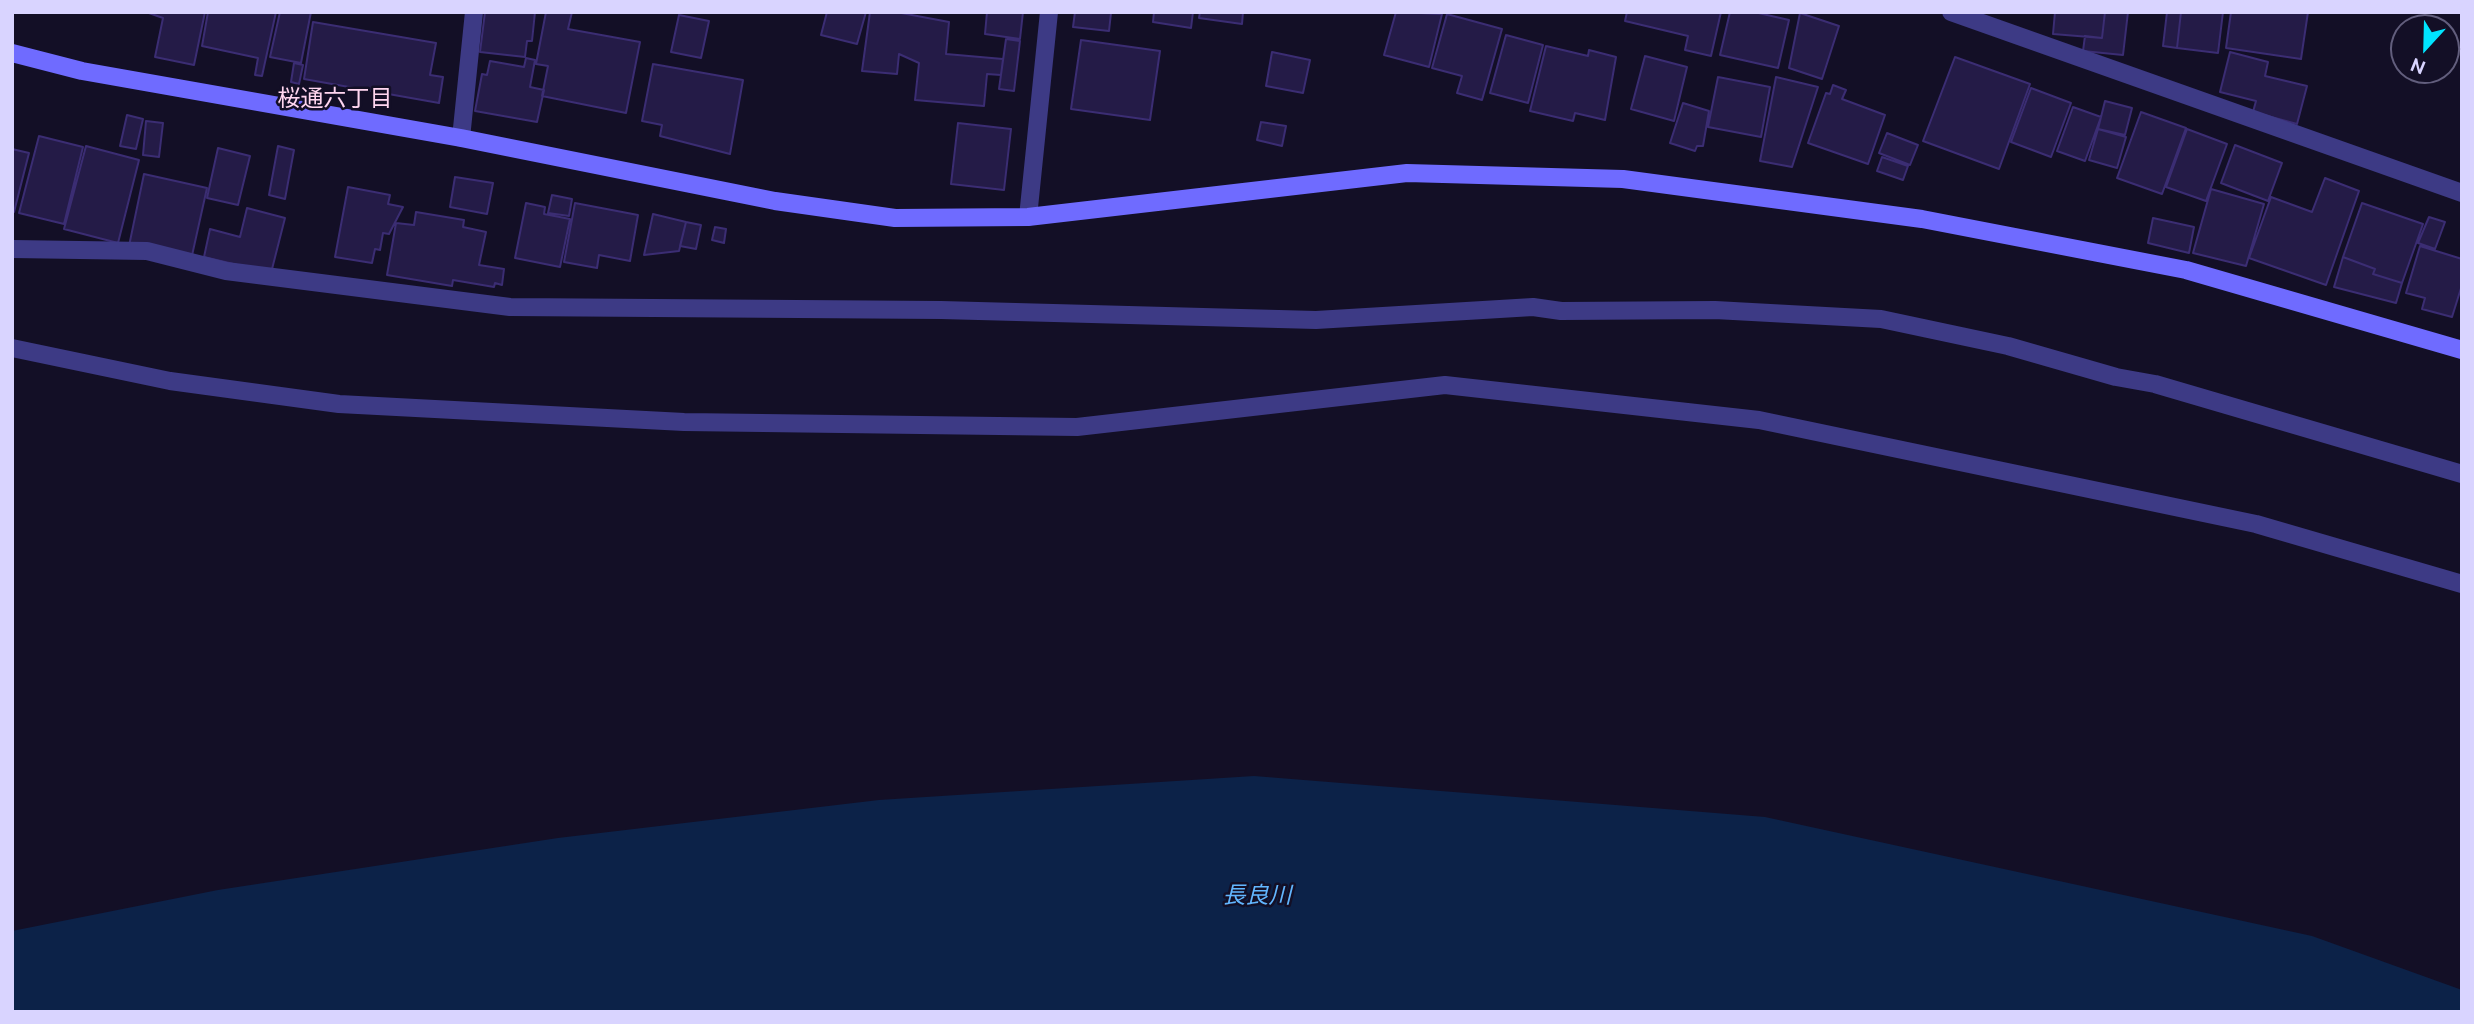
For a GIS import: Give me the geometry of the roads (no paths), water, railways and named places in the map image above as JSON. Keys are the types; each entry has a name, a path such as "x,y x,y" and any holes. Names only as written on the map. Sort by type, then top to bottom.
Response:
{"street":[{"path":"461,138 474,12"},
{"path":"1028,217 1048,12"},
{"path":"1951,12 2462,193"},
{"path":"12,53 82,71 461,138 788,203 895,218 1028,217 1407,173 1623,179 1922,219 2186,270 2462,350"},
{"path":"12,249 147,251 226,271 510,307 942,310 1316,320 1533,307 1560,310 1715,310 1881,319 2008,346 2116,377 2155,384 2462,474"},
{"path":"12,348 170,381 339,404 684,422 1077,427 1445,385 1759,420 2117,498 2256,524 2462,584"}],"water":[{"name":"長良川","path":"1254,776 1765,817 2312,936 2462,990 2462,1012 12,1012 12,931 218,890 558,838 879,800"}],"district":[{"name":"桜通六丁目","path":"335,98"}]}
